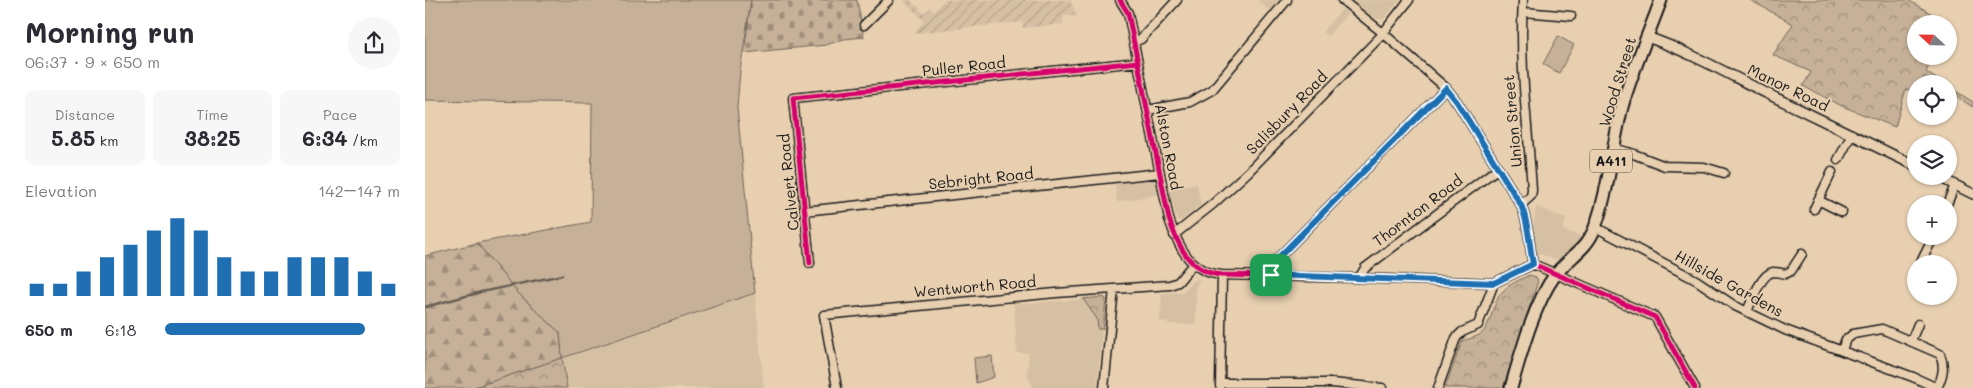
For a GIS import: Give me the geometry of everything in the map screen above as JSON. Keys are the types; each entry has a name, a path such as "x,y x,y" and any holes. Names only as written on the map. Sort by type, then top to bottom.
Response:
{"main road":[{"name":"Wood Street","path":"1511,388 1531,324 1556,274 1583,248 1595,227 1629,83 1661,0"}],"street":[{"path":"865,25 889,0"},
{"name":"Alston Road","path":"1120,0 1128,13 1169,219 1174,234 1193,264"},
{"path":"1134,42 1141,39 1177,0"},
{"path":"1147,110 1189,102 1212,90 1287,0"},
{"path":"1342,0 1446,88 1457,102 1521,205 1527,220 1533,264"},
{"name":"Salisbury Road","path":"1174,234 1248,172 1383,33 1409,0"},
{"name":"Union Street","path":"1521,205 1531,196 1532,190 1523,91 1523,0"},
{"path":"1523,12 1571,16"},
{"name":"Manor Road","path":"1647,37 1696,57 1907,162"},
{"name":"Puller Road","path":"793,98 1138,62"},
{"path":"1271,275 1276,260 1446,88"},
{"name":"Calvert Road","path":"793,98 810,262"},
{"path":"1838,160 1852,134"},
{"path":"1613,148 1665,166 1704,167 1724,173"},
{"name":"Thornton Road","path":"1359,278 1365,268 1497,169"},
{"path":"1813,209 1832,172"},
{"name":"Sebright Road","path":"804,211 1161,173"},
{"path":"1951,195 1955,185 1973,194"},
{"path":"1818,200 1841,212"},
{"name":"Hillside Gardens","path":"1595,227 1696,280 1719,297 1785,330 1937,388"},
{"path":"1747,312 1759,285 1767,274 1775,272 1785,274 1791,271 1802,254"},
{"path":"1193,264 1208,273 1221,275 1494,283 1533,264 1655,317 1695,388"},
{"name":"Wentworth Road","path":"837,388 824,315 1170,285 1179,282 1193,264"},
{"path":"1221,275 1220,386 1332,383 1382,388"},
{"path":"1438,388 1459,334 1478,325 1494,283"},
{"path":"1104,388 1114,289"},
{"path":"1911,341 1918,324"},
{"path":"1842,351 1845,341 1853,334 1882,329 1940,354 1943,371 1937,388"}],"shaded area":[{"path":"903,0 910,0 924,13 930,8 934,11 944,0 1070,0 1077,16 1063,16 1063,24 1023,28 1022,22 915,33 924,21"},
{"path":"1257,0 1279,0 1270,11"},
{"path":"1351,0 1400,0 1384,19 1376,19"},
{"path":"1342,9 1348,13 1328,36 1322,32"},
{"path":"1154,179 1159,194 1117,202 1115,184"},
{"path":"1197,184 1201,205 1182,220 1177,220 1169,189"},
{"path":"1536,206 1566,219 1563,230 1584,237 1568,256 1562,259 1555,259 1536,253 1532,238"},
{"path":"1200,279 1196,287 1196,325 1168,324 1167,322 1160,321 1162,293 1183,292 1193,281"},
{"path":"755,293 764,388 567,388 562,358"},
{"path":"1105,298 1097,388 1033,388 1027,375 1029,353 1017,353 1014,304"}],"green space":[{"path":"425,0 751,0 740,71 737,107 755,293 562,358 560,333 518,293 477,243 591,222 592,103 425,100"},
{"path":"751,0 857,0 864,37 844,39 826,45 744,53"},
{"path":"1750,0 1908,0 1934,15 1907,15 1907,65 1929,65 1926,72 1930,75 1907,75 1907,89 1895,127 1842,106 1803,86 1811,72 1773,55 1793,24"},
{"path":"1558,36 1574,45 1559,73 1543,64"},
{"path":"1957,92 1973,102 1973,107 1957,97"},
{"path":"477,243 518,293 560,333 562,358 472,388 425,388 425,256"},
{"path":"1529,275 1536,277 1538,281 1503,388 1445,388 1462,341 1481,334 1502,292 1511,284"},
{"path":"1104,297 1106,299 1103,329 1098,329 1097,319 1083,299"},
{"path":"992,356 994,377 976,383 974,358"},
{"path":"562,358 567,388 472,388"}],"waterway":[{"path":"425,307 481,292 562,275"}],"cycle path":[{"path":"1120,0 1128,13 1169,219 1181,248 1194,264 1201,269 1222,275 1494,283 1533,264 1655,317 1695,388"},
{"path":"810,263 793,98 1138,62"}],"route":[{"path":"1446,88 1457,102 1521,205 1527,220 1533,264 1494,283 1271,275 1276,260 1446,88"}]}
